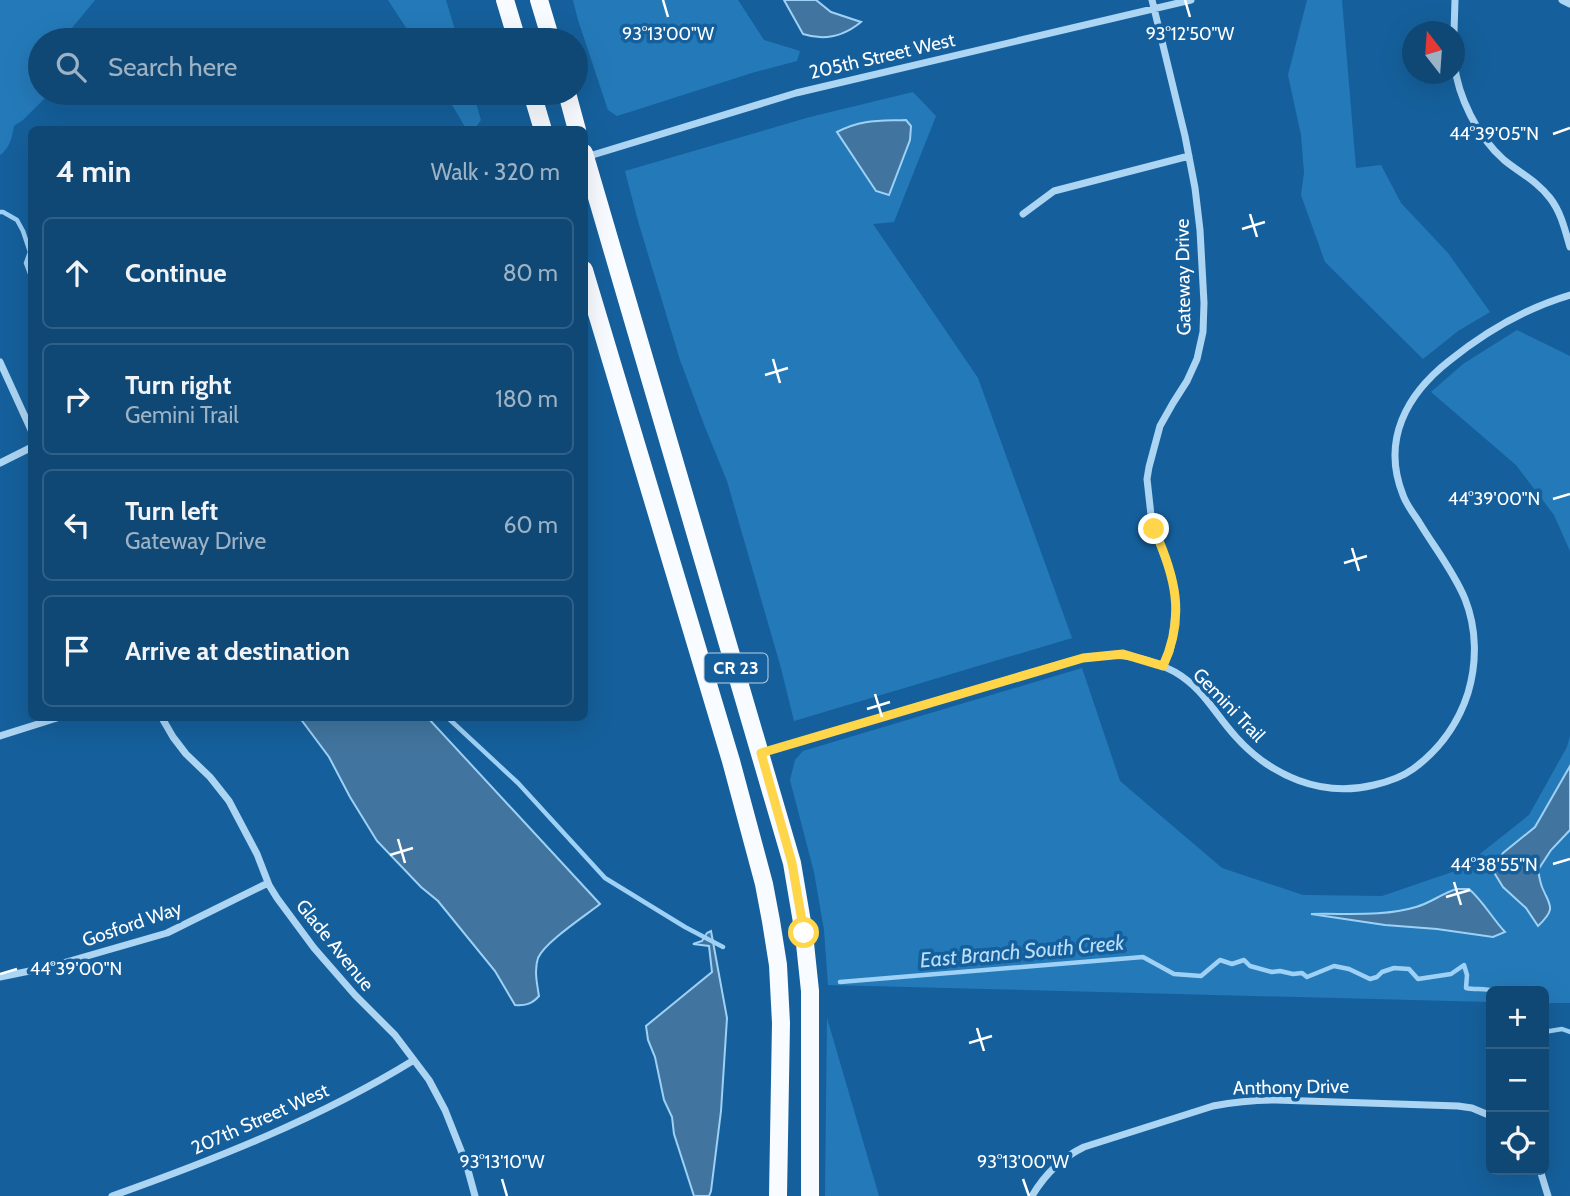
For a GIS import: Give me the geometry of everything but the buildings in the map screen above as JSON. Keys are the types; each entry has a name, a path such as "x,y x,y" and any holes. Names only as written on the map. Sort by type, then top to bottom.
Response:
{"main road":[{"path":"505,0 513,28"},
{"path":"539,0 547,28"},
{"path":"536,105 542,126"},
{"path":"570,105 577,126"},
{"name":"CR 23","path":"588,166 792,863 808,964 810,1196"},
{"name":"CR 23","path":"588,283 731,761 757,853 769,909 778,965 780,1023 778,1196"}],"street":[{"name":"Gateway Drive","path":"1152,0 1195,188 1203,284 1203,332 1197,359 1187,382 1160,426 1147,479 1154,529 1175,588 1172,642 1163,666"},
{"name":"205th Street West","path":"588,155 796,93 1191,0"},
{"path":"1454,21 1455,0"},
{"path":"1562,0 1570,4"},
{"path":"1459,84 1476,125 1502,158 1533,180 1550,198 1562,220 1570,247"},
{"path":"1023,214 1055,191 1189,156"},
{"name":"Gemini Trail","path":"761,753 1083,658 1123,654 1163,666 1176,673 1198,689 1250,752 1298,780 1318,787 1359,788 1411,771 1442,743 1460,714 1475,662 1469,614 1460,587 1402,494 1395,464 1395,447 1400,424 1409,404 1426,381 1453,358 1489,332 1527,312 1570,295"},
{"path":"0,362 28,423"},
{"path":"0,463 28,449"},
{"path":"0,736 48,721"},
{"name":"Glade Avenue","path":"164,721 186,754 210,777 229,802 278,900 314,948 355,995 396,1035 429,1080 445,1110 466,1163 475,1196"},
{"name":"Gosford Way","path":"0,977 49,967 167,933 268,883"},
{"name":"207th Street West","path":"113,1196 319,1113 414,1060"},
{"name":"Anthony Drive","path":"1031,1196 1052,1168 1084,1147 1231,1102 1276,1100 1458,1105 1486,1114"},
{"path":"1542,1175 1548,1196"}],"shaded area":[{"path":"0,0 95,0 72,28 28,28 28,105 38,105 14,126 8,146 0,155"},
{"path":"388,0 446,0 454,28 406,28"},
{"path":"573,0 738,0 764,40 800,51 797,61 617,116 608,110 588,50 588,28 581,28"},
{"path":"784,0 816,0 831,12 861,22 834,36 803,34"},
{"path":"1307,0 1342,0 1356,168 1381,165 1401,203 1448,253 1490,312 1458,331 1423,359 1325,262 1301,195 1304,173 1301,135 1288,75"},
{"path":"913,92 936,116 894,222 873,224 978,378 1072,638 794,721 727,481 680,360 625,171 810,117","holes":["910,140 889,195 876,191 868,178"]},
{"path":"452,105 477,105 481,120 477,126 464,126"},
{"path":"906,120 911,126 910,140 889,195 876,191 837,132 863,123"},
{"path":"1517,330 1570,356 1570,551 1554,515 1516,465 1431,392 1463,364"},
{"path":"1082,668 1120,781 1222,868 1303,895 1382,896 1461,869 1529,815 1567,747 1570,736 1570,766 1535,828 1525,834 1503,887 1526,908 1538,926 1547,894 1541,886 1538,870 1551,850 1570,830 1570,1003 1549,1003 1549,986 1486,986 1486,1002 828,985 824,930 814,872 790,780 795,760 803,751","holes":["1445,892 1479,897 1495,922 1437,929 1315,915 1398,912 1421,906"]},
{"path":"302,721 431,721 600,904 542,952 536,967 539,996 536,999 528,1004 515,1005 495,971 438,901 377,841 329,757"},
{"path":"1570,766 1570,830 1551,850 1538,870 1550,911 1538,926 1526,908 1503,887 1495,874 1496,864 1503,853 1535,827"},
{"path":"1457,889 1469,889 1505,932 1493,937 1311,914 1403,910"},
{"path":"711,931 727,1018 721,1111 711,1191 709,1196 694,1196 674,1134 672,1117 664,1100 646,1026 712,972 709,946 693,944 702,941"},
{"path":"827,1018 879,1196 825,1196"}],"waterway":[{"name":"East Branch South Creek","path":"0,212 17,220 28,246"},
{"name":"East Branch South Creek","path":"28,258 28,268"},
{"name":"East Branch South Creek","path":"451,721 518,783 605,878 723,947"},
{"name":"East Branch South Creek","path":"840,982 1143,957 1174,974 1201,976 1220,960 1232,964 1244,960 1250,966 1272,972 1302,973 1307,977 1334,966 1349,969 1370,979 1394,968 1409,969 1418,979 1451,974 1464,965 1467,975 1466,988 1486,990"},
{"name":"East Branch South Creek","path":"1549,1031 1562,1029 1570,1032"}],"route":[{"path":"804,933 792,863 761,753 1083,658 1123,654 1163,666 1172,642 1176,602 1166,557 1154,529"}]}
